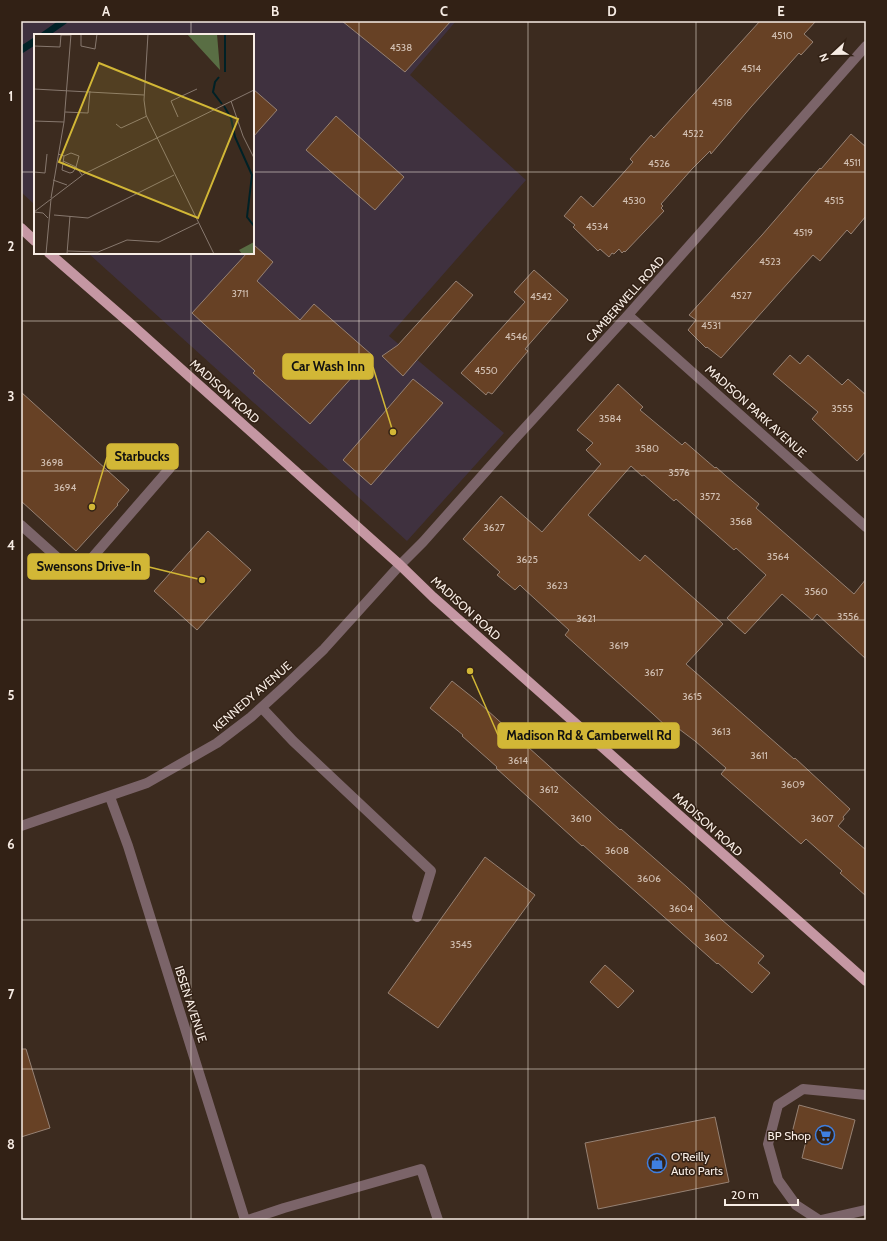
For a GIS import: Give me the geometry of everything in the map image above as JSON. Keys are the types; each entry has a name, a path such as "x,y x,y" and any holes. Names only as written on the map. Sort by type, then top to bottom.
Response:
{"main road":[{"path":"21,228 34,239"},
{"name":"MADISON ROAD","path":"50,254 133,326 400,565 439,602 866,981"}],"street":[{"name":"CAMBERWELL ROAD","path":"400,565 423,542 512,442 628,316 866,46"},
{"name":"MADISON PARK AVENUE","path":"628,316 866,527"},
{"path":"21,525 69,568 82,567 91,559 170,468"},
{"name":"KENNEDY AVENUE","path":"21,826 110,797 147,783 217,743 262,708 324,649 400,565"},
{"path":"262,708 292,741 431,871 417,916"},
{"name":"IBSEN AVENUE","path":"110,797 128,846 246,1220"},
{"path":"866,1094 803,1089 778,1105 768,1144 778,1180 796,1205 820,1220 866,1210"},
{"path":"246,1220 421,1169 438,1220"}],"shaded area":[{"path":"21,21 456,21 410,75 526,180 389,336 504,433 407,541 89,254 254,254 254,34 34,34 34,204 21,192"}],"building":[{"path":"342,21 451,21 405,72"},
{"path":"760,21 816,21 804,34 813,42 801,55 799,53 711,154 710,151 692,169 661,204 663,206 661,208 664,211 625,252 624,251 622,253 619,249 614,254 612,253 609,257 600,249 598,251 573,227 575,225 564,216 581,196 593,207 633,162 630,159 651,135 654,138"},
{"path":"254,90 277,110 254,136"},
{"path":"336,116 404,177 375,210 306,150"},
{"path":"851,134 866,147 866,216 851,234 847,230 820,261 813,255 721,358 707,347 706,348 688,330 696,320 689,315"},
{"path":"254,245 273,262 257,281 300,320 314,304 372,355 310,424 253,373 255,371 192,313 246,254 254,254"},
{"path":"534,270 568,300 525,349 528,351 492,394 488,392 486,395 461,373 525,302 514,292"},
{"path":"456,281 473,295 403,376 382,356 398,345"},
{"path":"790,355 800,364 808,355 842,385 848,379 866,395 866,451 857,461 812,419 818,412 773,374"},
{"path":"413,379 443,403 371,485 343,460"},
{"path":"618,384 643,407 640,410 682,445 685,442 715,468 716,467 759,504 756,508 854,594 866,579 866,659 817,614 812,620 782,594 745,634 727,618 766,575 736,548 734,550 676,499 674,501 644,475 642,476 631,466 588,515 640,561 645,555 723,624 686,664 794,759 795,758 850,809 838,826 866,850 866,896 840,873 842,871 806,839 801,844 721,774 726,768 695,741 671,723 667,727 565,635 569,630 520,585 515,590 497,575 500,572 463,539 501,496 542,532 601,464 586,450 593,443 577,430"},
{"path":"21,392 129,490 117,504 118,505 76,551 21,501"},
{"path":"208,531 251,570 197,630 154,591"},
{"path":"452,681 477,701 620,830 621,829 764,956 758,963 770,973 752,993 718,963 717,964 583,845 582,846 496,768 497,767 462,736 463,735 430,708"},
{"path":"485,857 535,895 438,1028 388,993"},
{"path":"605,965 634,991 618,1008 590,982"},
{"path":"21,1049 26,1049 50,1128 21,1137"},
{"name":"BP Shop","path":"799,1105 855,1120 842,1169 802,1158 807,1137 792,1133"},
{"name":"O'Reilly Auto Parts","path":"715,1117 729,1182 598,1209 585,1143"}],"waterway":[{"path":"45,34 64,21"},
{"path":"21,50 34,42"}],"place":[{"name":"Car Wash Inn","path":"393,432"},
{"name":"Starbucks","path":"92,507"},
{"name":"Swensons Drive-In","path":"202,580"},
{"name":"Madison Rd & Camberwell Rd","path":"470,671"},
{"name":"BP Shop","path":"825,1135"},
{"name":"O'Reilly Auto Parts","path":"657,1163"}]}
